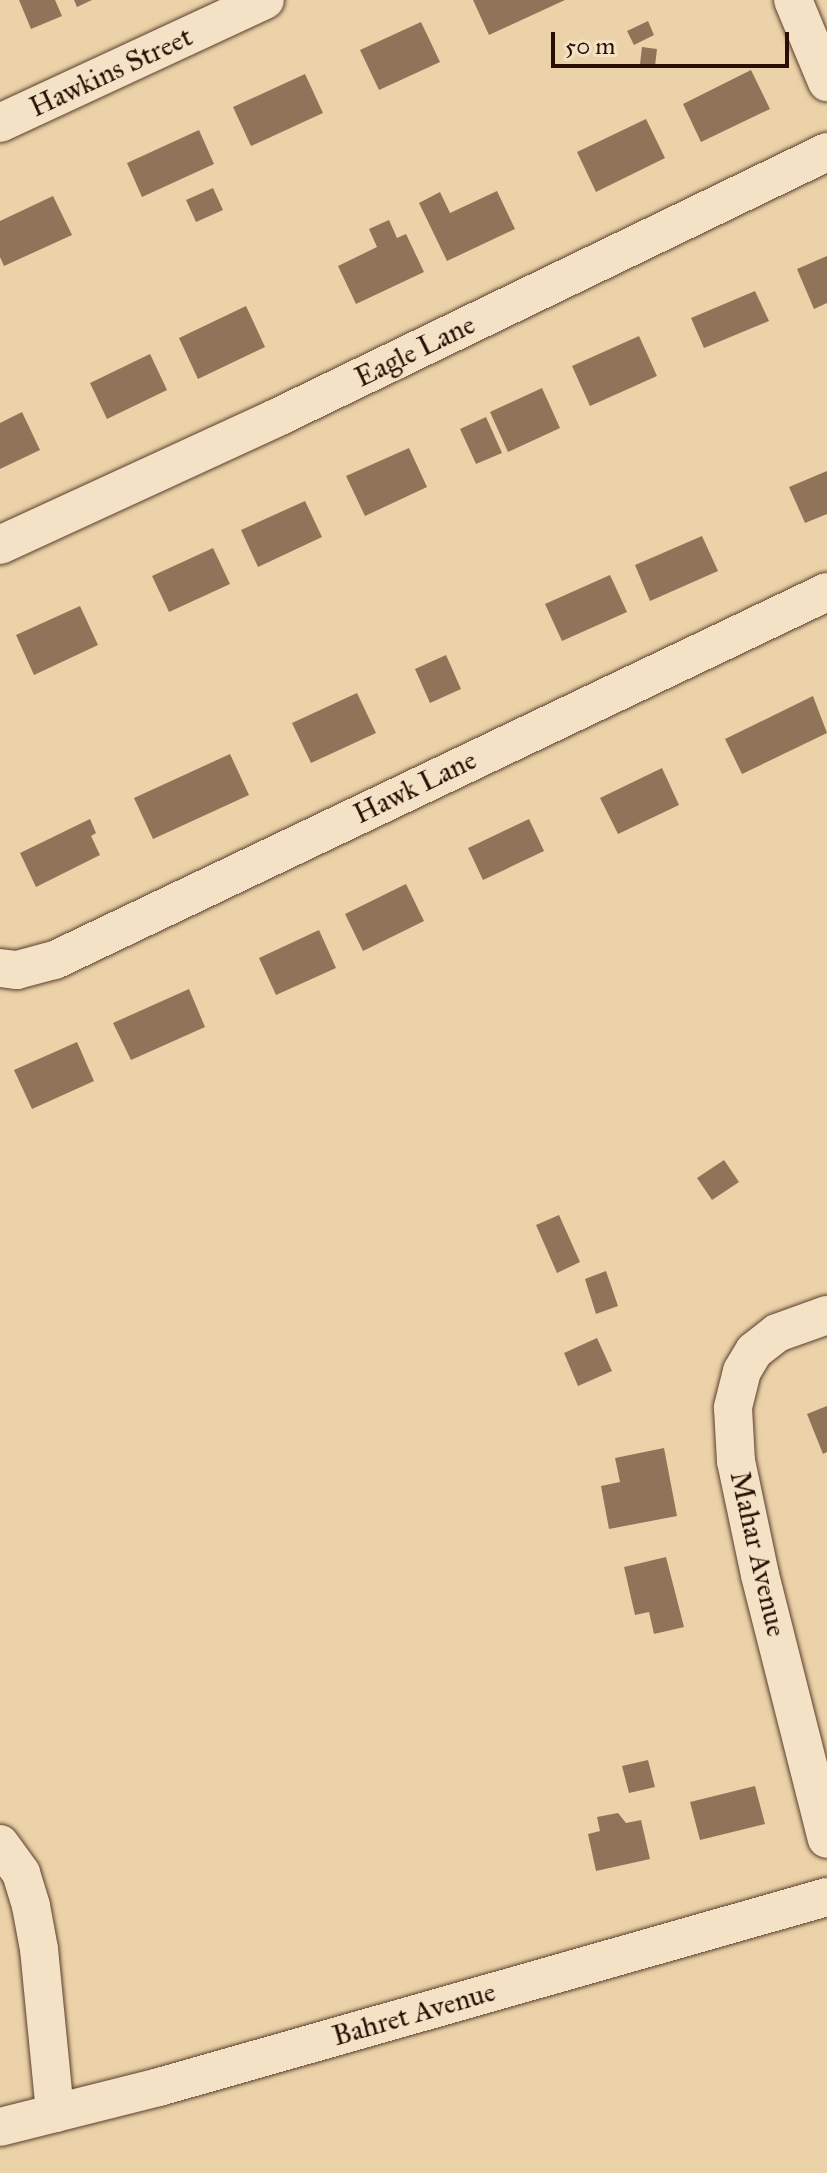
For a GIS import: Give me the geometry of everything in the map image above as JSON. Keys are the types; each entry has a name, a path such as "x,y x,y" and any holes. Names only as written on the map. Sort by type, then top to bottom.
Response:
{"street":[{"name":"Hawkins Street","path":"0,123 265,0"},
{"path":"793,0 827,82"},
{"name":"Eagle Lane","path":"0,545 276,418 827,152"},
{"name":"Hawk Lane","path":"0,968 17,970 55,960 827,592"},
{"name":"Mahar Avenue","path":"827,1315 777,1333 754,1351 742,1371 733,1408 736,1461 760,1575 827,1839"},
{"path":"0,1844 21,1873 31,1906 39,1949 55,2113"},
{"name":"Bahret Avenue","path":"0,2127 159,2087 827,1897"}],"building":[{"path":"19,0 55,0 62,16 31,29"},
{"path":"74,0 92,0 77,7"},
{"path":"473,0 565,0 489,35"},
{"path":"648,21 654,35 634,45 627,31"},
{"path":"421,22 440,62 379,90 360,50"},
{"path":"642,47 657,49 655,66 640,64"},
{"path":"751,70 770,109 701,142 683,104"},
{"path":"305,74 323,113 251,146 233,107"},
{"path":"646,119 665,158 596,192 577,152"},
{"path":"199,130 214,164 142,197 127,163"},
{"path":"213,188 223,210 196,222 186,200"},
{"path":"497,191 515,229 447,261 419,203 440,192 450,213"},
{"path":"53,196 72,235 4,266 0,257 0,221"},
{"path":"389,220 397,238 406,234 424,272 356,304 338,266 377,247 369,229"},
{"path":"827,256 827,303 814,309 797,269"},
{"path":"755,291 769,321 704,348 691,318"},
{"path":"246,306 265,347 198,379 179,338"},
{"path":"639,336 657,376 590,406 572,366"},
{"path":"150,354 167,390 107,419 90,383"},
{"path":"542,388 560,428 508,452 490,412"},
{"path":"22,412 40,450 0,469 0,423"},
{"path":"486,417 502,453 476,464 460,429"},
{"path":"409,448 427,487 365,516 346,476"},
{"path":"827,471 827,514 805,523 789,487"},
{"path":"305,501 322,537 258,567 241,530"},
{"path":"702,536 718,571 650,601 635,565"},
{"path":"213,548 230,584 169,612 152,576"},
{"path":"610,575 627,612 562,641 545,604"},
{"path":"80,606 98,645 34,675 16,635"},
{"path":"446,655 461,689 430,703 415,669"},
{"path":"357,693 376,733 311,763 292,723"},
{"path":"813,696 827,733 742,774 725,739"},
{"path":"230,754 249,795 153,839 134,798"},
{"path":"662,768 679,805 618,834 600,798"},
{"path":"90,819 96,833 91,836 100,855 36,887 20,853"},
{"path":"529,819 544,851 483,880 468,848"},
{"path":"406,884 424,921 363,951 345,914"},
{"path":"319,930 336,968 276,995 259,958"},
{"path":"189,989 205,1027 131,1060 113,1023"},
{"path":"77,1042 94,1081 32,1109 14,1070"},
{"path":"724,1160 739,1182 712,1200 697,1178"},
{"path":"559,1215 580,1262 557,1273 536,1225"},
{"path":"606,1271 618,1306 596,1314 585,1279"},
{"path":"597,1338 612,1371 578,1386 564,1353"},
{"path":"827,1406 827,1452 823,1454 807,1414"},
{"path":"664,1448 677,1516 609,1529 601,1486 620,1482 615,1458"},
{"path":"666,1557 684,1627 654,1634 649,1612 635,1615 624,1567"},
{"path":"648,1760 655,1787 629,1793 622,1766"},
{"path":"755,1786 765,1824 700,1840 690,1802"},
{"path":"618,1813 626,1823 641,1820 650,1859 596,1871 588,1834 600,1831 597,1817"}]}
